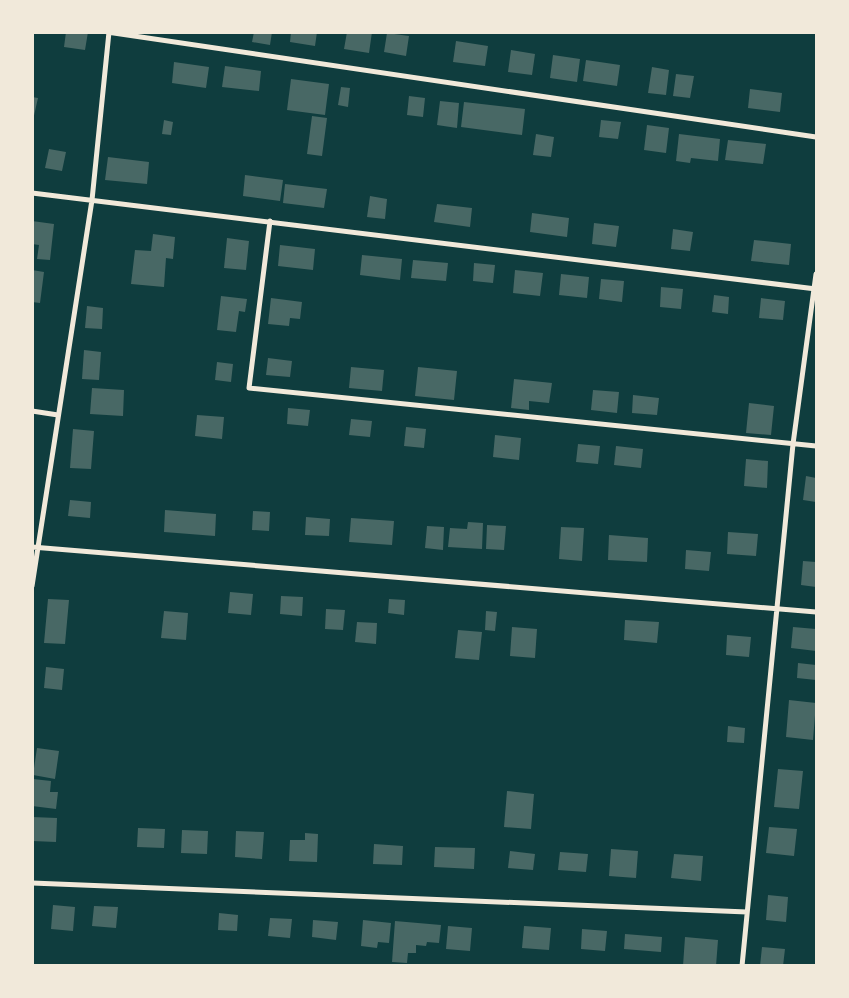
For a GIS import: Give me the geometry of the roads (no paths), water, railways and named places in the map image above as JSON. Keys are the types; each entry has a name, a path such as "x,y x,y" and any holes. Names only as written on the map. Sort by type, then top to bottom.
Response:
{"street":[{"path":"32,586 35,547 92,200 108,33 816,136"},
{"path":"32,193 816,289"},
{"path":"270,221 249,388 816,446"},
{"path":"742,966 793,444 816,289 816,274"},
{"path":"32,411 58,414"},
{"path":"35,547 816,612"},
{"path":"32,883 747,912"}]}
